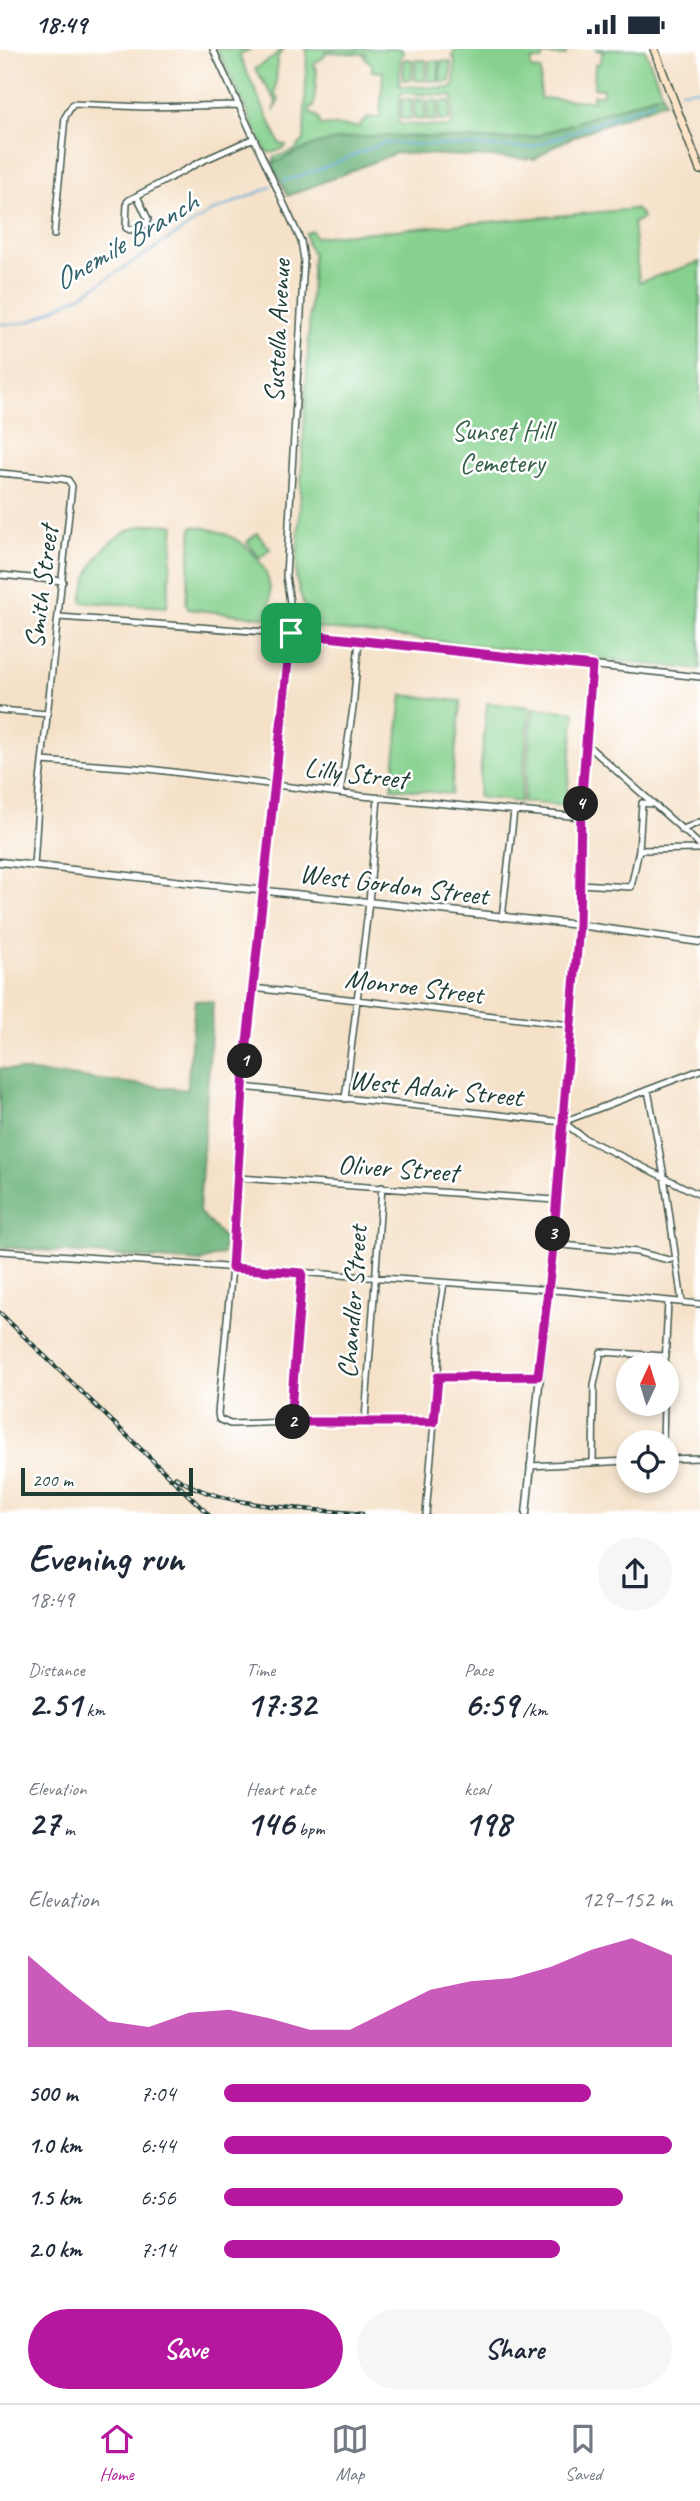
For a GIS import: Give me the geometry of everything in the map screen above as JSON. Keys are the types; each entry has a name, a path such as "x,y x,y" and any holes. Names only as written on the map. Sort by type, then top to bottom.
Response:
{"main road":[{"path":"654,49 700,170"}],"street":[{"name":"Sustella Avenue","path":"213,49 301,241 304,255 286,576 293,622 243,1087 239,1178 218,1413 219,1419 230,1424 290,1422"},
{"path":"54,235 65,117 73,104 144,107 239,105"},
{"path":"137,196 148,219 146,223 130,230 125,228 127,202 137,196 200,162 254,138"},
{"name":"Smith Street","path":"0,473 63,478 72,486 42,761 34,866"},
{"path":"0,575 63,581"},
{"path":"59,617 291,633 700,677"},
{"path":"340,793 353,708 359,640"},
{"path":"526,1514 579,925 580,817 592,666"},
{"path":"0,710 48,714"},
{"path":"586,744 700,847"},
{"name":"Lilly Street","path":"42,761 149,769 378,798 580,817"},
{"path":"345,1099 369,902 378,798"},
{"path":"579,884 631,887 639,850 642,803 652,804"},
{"path":"502,918 514,811"},
{"path":"681,830 700,823"},
{"path":"639,850 700,847"},
{"name":"West Gordon Street","path":"0,862 579,925 700,942"},
{"name":"Monroe Street","path":"253,989 571,1025"},
{"name":"West Adair Street","path":"243,1087 563,1122 700,1070"},
{"path":"648,1090 664,1176 682,1302"},
{"path":"563,1122 584,1138 700,1195"},
{"name":"Oliver Street","path":"239,1178 555,1200"},
{"name":"Chandler Street","path":"365,1420 382,1187"},
{"path":"552,1244 637,1252 669,1260 675,1258"},
{"path":"0,1251 547,1290 700,1304"},
{"path":"302,1273 290,1422 434,1422"},
{"path":"426,1514 444,1283"},
{"path":"666,1353 668,1301"},
{"path":"593,1463 594,1385 601,1352 617,1353"},
{"path":"438,1377 538,1376"},
{"path":"679,1459 700,1458"},
{"path":"530,1466 616,1462"}],"green space":[{"path":"217,49 251,49 239,55 280,144 286,145 285,148 271,153 266,151"},
{"path":"280,49 284,49 278,56 275,95 279,99 274,111 276,101 255,69 274,57"},
{"path":"305,49 401,49 404,53 401,56 401,86 451,88 454,86 455,59 452,56 455,49 565,49 566,56 543,55 542,60 531,60 531,69 541,70 540,98 593,101 593,95 603,95 603,89 594,88 595,64 599,64 603,52 594,49 645,49 662,93 533,137 348,138 316,145 272,164 275,157 294,151 304,140","holes":["325,52 366,54 365,58 372,64 372,71 383,72 380,118 369,117 360,127 321,125 317,116 310,113 310,108 314,107 317,68 314,68 314,64 325,56","402,93 451,96 452,124 449,127 401,124 398,121"]},
{"path":"404,59 413,60 412,80 403,80"},
{"path":"416,60 426,60 425,81 415,80"},
{"path":"429,61 439,61 438,81 428,81"},
{"path":"441,61 451,62 450,82 440,82"},
{"path":"662,93 665,102 587,131 554,146 535,159 396,153 288,196 272,164 316,145 348,138 533,137"},
{"path":"402,99 412,99 411,119 401,119"},
{"path":"415,99 425,100 424,120 414,119"},
{"path":"428,100 437,100 436,121 427,120"},
{"path":"440,101 450,101 449,121 439,121"},
{"name":"Sunset Hill Cemetery","path":"635,209 643,219 633,223 639,282 700,262 700,670 310,627 296,579 313,254 307,243 306,233 312,231 315,237"},
{"path":"153,524 174,525 167,607 82,602 89,574 104,549 125,532"},
{"path":"192,526 228,535 248,548 256,557 268,579 269,618 188,609 186,603"},
{"path":"257,533 270,549 260,558 247,542"},
{"path":"402,695 461,701 451,794 392,788"},
{"path":"487,703 530,707 520,802 478,797"},
{"path":"533,708 575,712 566,806 523,802"},
{"path":"195,1000 213,1002 199,1212 224,1238 223,1254 199,1262 0,1247 0,1068 187,1090"}],"waterway":[{"name":"Onemile Branch","path":"681,91 700,89"},
{"name":"Onemile Branch","path":"284,181 383,143 530,148 655,101"},
{"name":"Onemile Branch","path":"0,324 18,324 33,320 85,293 209,213 271,187"}],"railway":[{"path":"0,1313 208,1514"},
{"path":"175,1477 194,1488 240,1501 362,1514"}],"route":[{"path":"291,633 592,666 581,809 579,925 552,1256 538,1376 438,1377 434,1422 290,1422 302,1273 232,1268 244,1071 291,633"}]}
